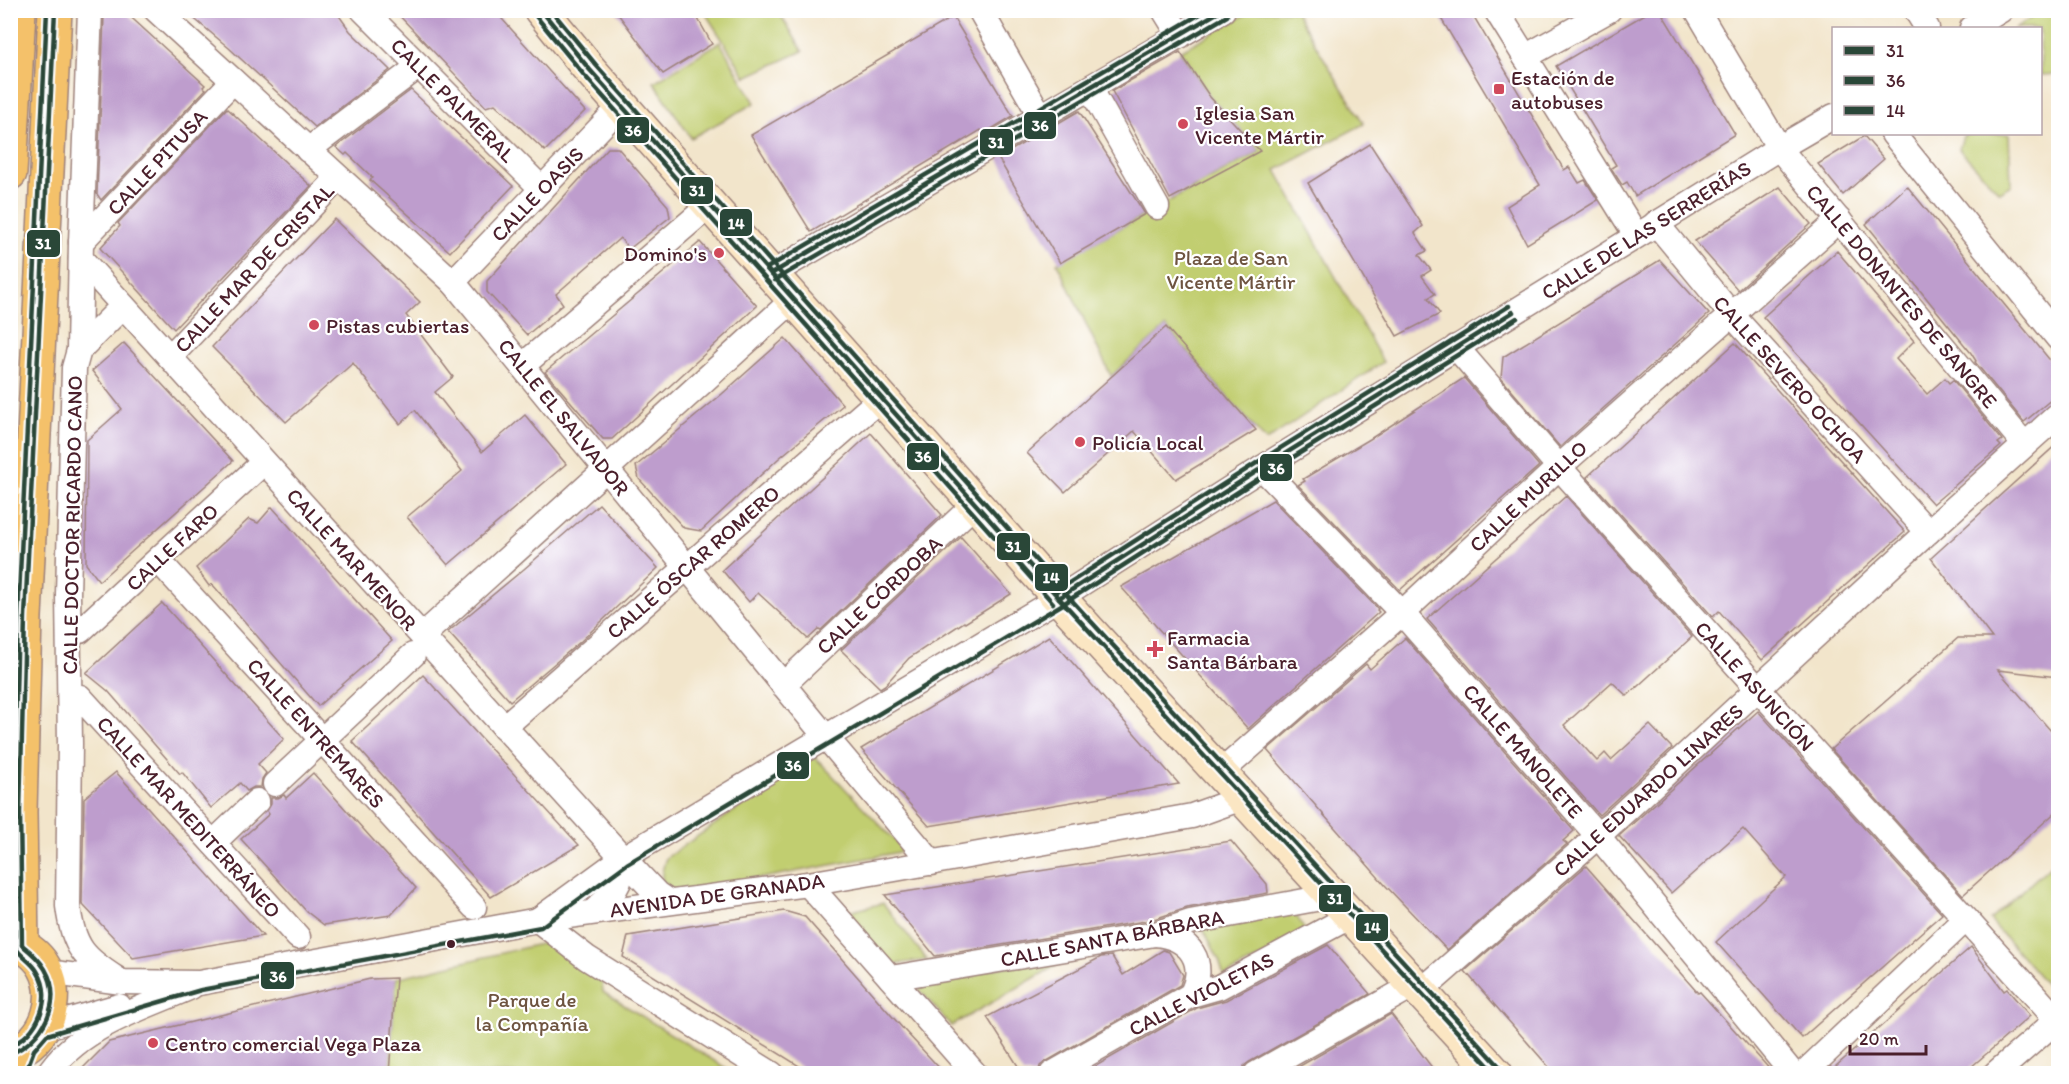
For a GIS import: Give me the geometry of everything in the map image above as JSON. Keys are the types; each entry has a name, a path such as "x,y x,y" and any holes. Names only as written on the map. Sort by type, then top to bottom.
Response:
{"main road":[{"path":"10,173 19,10"},
{"path":"24,1050 49,1015 52,1001 47,972 40,961 16,943 25,617 55,10"},
{"path":"541,10 621,106 1059,598 1417,988 1484,1070"}],"street":[{"name":"CALLE DOCTOR RICARDO CANO","path":"90,10 79,350 74,368 68,594 70,744 68,906 70,924 81,951 98,967 122,982"},
{"name":"CALLE EL SALVADOR","path":"156,10 453,282 932,863"},
{"name":"CALLE PALMERAL","path":"363,10 542,189"},
{"path":"980,10 1041,117"},
{"path":"1164,10 1180,36"},
{"path":"771,274 1223,10"},
{"name":"CALLE SEVERO OCHOA","path":"1496,10 1525,57 1646,229 1731,314 1928,532"},
{"path":"1525,57 1609,10"},
{"name":"CALLE DONANTES DE SANGRE","path":"1697,10 1779,148 2024,444"},
{"path":"1916,10 1926,27"},
{"path":"1974,27 2001,10"},
{"path":"308,150 419,66"},
{"name":"CALLE PITUSA","path":"81,251 112,210 233,81"},
{"path":"1090,88 1157,207"},
{"name":"CALLE OASIS","path":"453,282 621,106"},
{"name":"CALLE DE LAS SERRERÍAS","path":"538,920 623,858 1059,598 1456,347 1832,117"},
{"path":"1894,135 2058,338"},
{"name":"CALLE MAR DE CRISTAL","path":"170,357 338,178"},
{"path":"82,202 90,212 101,214 112,210"},
{"path":"522,366 710,205"},
{"name":"CALLE MURILLO","path":"1220,773 1402,613 1559,467 1839,220"},
{"name":"CALLE MAR MENOR","path":"81,251 123,306 264,462 417,646 504,727 623,858 657,894 669,902"},
{"path":"275,784 606,468 794,299"},
{"path":"79,350 123,306"},
{"name":"CALLE ASUNCIÓN","path":"1456,347 1559,467 2058,1020"},
{"name":"CALLE ÓSCAR ROMERO","path":"504,727 881,398"},
{"name":"CALLE EDUARDO LINARES","path":"1256,1074 1417,988 1598,836 2058,415"},
{"name":"CALLE FARO","path":"80,632 264,462"},
{"name":"CALLE MANOLETE","path":"1262,468 1402,613 1598,836 1793,1074"},
{"name":"CALLE CÓRDOBA","path":"783,685 975,504"},
{"name":"CALLE ENTREMARES","path":"158,560 474,907"},
{"name":"CALLE MAR MEDITERRÁNEO","path":"80,697 298,937"},
{"name":"AVENIDA DE GRANADA","path":"47,972 122,982 199,983 538,920 808,884 932,863 1192,816 1242,798"},
{"path":"213,843 257,801"},
{"path":"593,912 616,889 623,875 623,858"},
{"path":"808,884 975,1074"},
{"name":"CALLE SANTA BÁRBARA","path":"891,978 1155,934 1190,922 1341,906"},
{"name":"CALLE VIOLETAS","path":"1052,1074 1191,995 1219,987 1341,906"},
{"path":"1803,1074 1966,919"},
{"path":"538,920 587,958 772,1074"},
{"path":"1155,934 1171,935 1185,944 1194,956 1198,969 1198,982 1191,995"},
{"path":"24,1050 199,983"},
{"path":"48,1074 53,1065 76,1044 100,1027 199,983"},
{"path":"1995,1074 2058,1020"}],"green space":[{"path":"2043,10 2058,11 2058,74 2042,75 2042,27 2018,27"},
{"path":"704,11 778,11 803,51 746,77"},
{"name":"Plaza de San Vicente Mártir","path":"1252,11 1295,11 1364,124 1276,170 1383,362 1266,441 1166,327 1111,376 1057,263 1260,151 1210,97 1180,51"},
{"path":"720,42 755,103 691,138 654,82"},
{"path":"2009,135 2011,185 1999,192 1959,149 1963,136"},
{"path":"814,756 905,851 677,894 664,883 662,870 666,858"},
{"path":"2058,859 2058,998 1990,920"},
{"path":"883,903 927,960 887,965 845,913"},
{"path":"1292,908 1307,934 1224,976 1219,960 1201,925"},
{"name":"Parque de la Compañía","path":"544,943 602,982 603,992 734,1073 389,1074 396,978"},
{"path":"1076,954 951,1026 914,983"}],"building":[{"path":"112,10 123,10 205,85 203,87 206,89 101,200 97,194 104,17"},
{"path":"184,10 335,10 350,31 390,70 315,127"},
{"path":"394,10 494,10 585,111 545,151 495,104 486,107"},
{"path":"615,10 693,10 712,44 663,74"},
{"name":"Estación de autobuses","path":"1436,10 1470,10 1564,170 1569,167 1579,183 1585,180 1598,200 1527,244 1507,206 1540,185"},
{"path":"1652,10 1660,10 1735,134 1635,196 1627,182 1622,185 1611,168 1616,165 1556,66"},
{"path":"953,17 1013,116 983,134 981,130 811,232 751,135"},
{"name":"Iglesia San Vicente Mártir","path":"1180,52 1210,97 1260,151 1170,199 1112,91"},
{"path":"411,90 513,186 450,252 370,180 373,178 347,153 345,155 336,147"},
{"path":"227,108 311,186 174,329 100,248 120,226 118,223"},
{"path":"1079,111 1145,214 1060,263 998,158"},
{"path":"1864,136 1884,159 1843,195 1818,164"},
{"path":"1370,144 1423,226 1415,233 1427,251 1419,255 1431,270 1422,276 1435,294 1428,298 1440,314 1397,336 1308,183"},
{"path":"608,148 618,148 668,206 670,217 629,249 620,238 556,294 563,304 527,335 487,292 487,281"},
{"path":"1907,186 2058,370 2058,394 2024,422 1866,224"},
{"path":"1780,187 1811,224 1738,290 1695,241"},
{"path":"334,219 420,302 406,315 453,377 435,392 482,452 525,415 566,464 448,565 407,517 462,471 415,410 400,424 353,363 286,422 212,347"},
{"path":"700,242 757,306 612,439 603,439 545,372"},
{"path":"1837,251 1914,341 1896,359 1927,394 1945,378 1949,383 1953,380 2002,440 1998,443 2001,446 1933,504 1763,317"},
{"path":"1660,260 1709,314 1560,447 1501,378 1503,357"},
{"path":"1166,327 1256,430 1176,479 1134,431 1065,492 1027,453"},
{"path":"785,338 843,405 778,459 701,531 684,528 639,479 636,466"},
{"path":"124,343 233,461 99,581 86,564 87,440 122,409 92,371"},
{"path":"1735,343 1905,532 1762,660 1719,611 1713,617 1587,477"},
{"path":"1464,378 1539,466 1400,590 1298,485 1305,481 1303,479"},
{"path":"871,433 942,515 821,630 819,629 808,639 758,593 749,602 722,570"},
{"path":"2058,443 2058,677 1998,670 2058,739 2058,810 1963,895 1831,749 1958,638 1992,638 1931,558"},
{"path":"1566,496 1692,637 1627,696 1612,682 1564,725 1597,761 1605,753 1611,760 1650,725 1672,748 1599,815 1427,619"},
{"path":"1273,500 1379,612 1248,729 1121,587"},
{"path":"599,504 658,568 581,641 510,701 448,632"},
{"path":"272,507 392,641 318,706 212,584 209,586 196,568 249,519 258,523"},
{"path":"961,537 1011,594 909,658 880,688 841,650"},
{"path":"162,603 284,739 258,764 266,773 261,787 254,787 247,791 240,783 211,808 182,772 180,774 108,691 86,673"},
{"path":"1049,636 1179,784 929,826 861,749"},
{"path":"1405,638 1574,831 1563,841 1567,844 1447,950 1385,885 1267,750 1366,664 1370,669"},
{"path":"423,675 579,845 491,897 352,741"},
{"path":"1758,711 1942,914 1802,1038 1716,942 1786,877 1743,829 1671,893 1619,836"},
{"path":"116,772 263,936 133,958 82,904 84,798"},
{"path":"313,773 416,888 391,915 324,925 307,912 241,839 269,814 267,811 271,798 284,795 286,798"},
{"path":"1231,841 1267,884 1268,893 1187,908 1151,920 935,956 885,895"},
{"path":"1586,866 1698,993 1700,992 1774,1074 1555,1074 1465,971"},
{"path":"784,911 805,917 945,1074 812,1074 623,957 628,936"},
{"path":"1328,945 1370,994 1249,1062 1244,1066 1242,1074 1082,1074 1197,1008 1226,1000"},
{"path":"1971,947 2004,991 2007,989 2030,1016 1963,1074 1827,1074"},
{"path":"1163,950 1169,952 1183,975 1180,985 1045,1062 1040,1066 1038,1074 1023,1074 987,1017 1101,957 1112,956 1123,975"},
{"path":"396,978 389,1074 77,1074 109,1042 370,979"},
{"path":"1391,1014 1437,1074 1286,1074"}],"transit line":[{"name":"14","path":"10,1046 28,1033 35,1024 40,1014 44,992 37,971 15,947 13,812 18,617 47,10"},
{"name":"31","path":"22,945 20,812 25,617 55,10"},
{"name":"31","path":"541,10 590,70 1059,598 1496,1074"},
{"name":"14","path":"551,10 596,65 1065,593 1502,1069"},
{"name":"14","path":"767,268 1207,10"},
{"name":"31","path":"771,274 1222,10"},
{"name":"36","path":"535,15 584,75 1053,603"},
{"name":"36","path":"775,280 1227,16"},
{"name":"14","path":"1055,592 1509,306"},
{"name":"31","path":"1059,598 1513,312"},
{"name":"36","path":"25,1074 34,1050 47,1035 201,990 541,927 627,864 1063,604 1517,318"},
{"name":"31","path":"10,1054 22,1048 41,1030 51,1007 52,994 45,969 22,945"}],"place":[{"name":"Estación de autobuses","path":"1499,89"},
{"name":"Iglesia San Vicente Mártir","path":"1183,124"},
{"name":"Domino's","path":"719,253"},
{"name":"Pistas cubiertas","path":"314,325"},
{"name":"Policía Local","path":"1080,442"},
{"name":"Farmacia Santa Bárbara","path":"1155,649"},
{"name":"Centro comercial Vega Plaza","path":"153,1043"}]}
